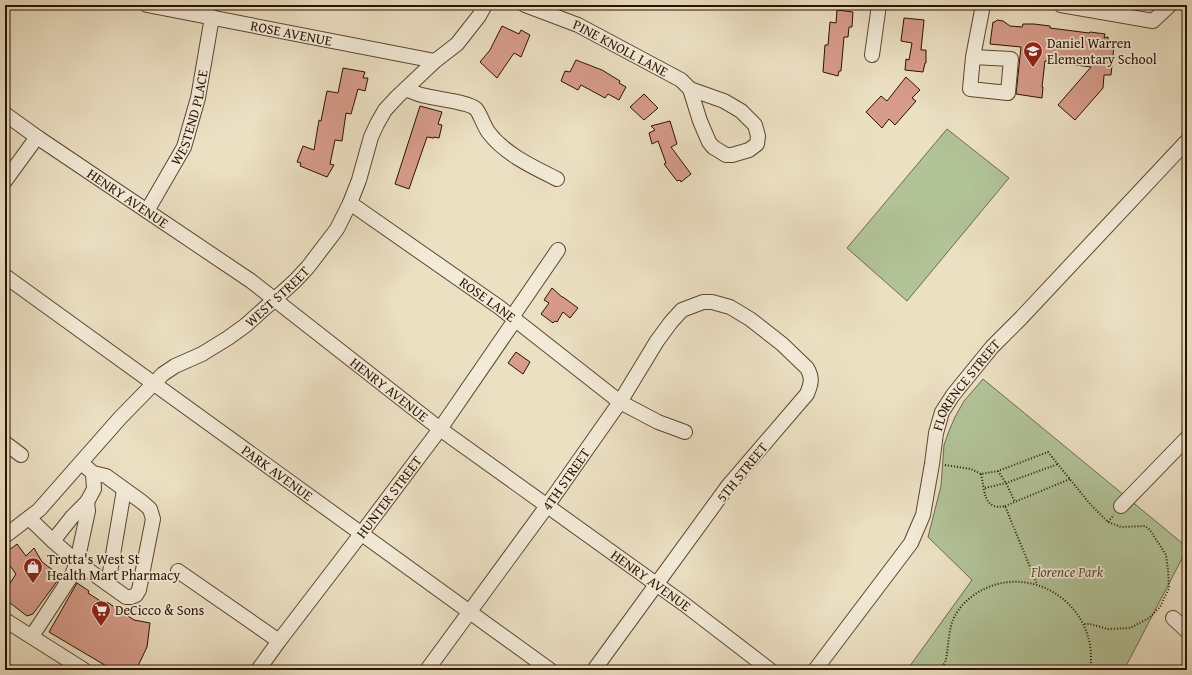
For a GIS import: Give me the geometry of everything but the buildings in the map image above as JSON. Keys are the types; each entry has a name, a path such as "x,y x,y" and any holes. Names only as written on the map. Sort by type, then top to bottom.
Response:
{"street":[{"name":"ROSE AVENUE","path":"147,5 435,61"},
{"name":"WEST STREET","path":"5,536 39,510 120,418 163,374 175,366 202,354 228,338 246,325 295,281 337,229 350,203 359,180 370,137 385,110 435,61 457,44 479,16 485,5"},
{"name":"PINE KNOLL LANE","path":"525,5 578,25 681,80 690,89 724,101 741,111 755,125 758,136 757,144 749,150 732,155 726,155 713,147 709,142 700,121 690,89"},
{"path":"872,55 879,5"},
{"path":"973,57 982,5"},
{"path":"1061,5 1110,9 1153,21 1170,5"},
{"name":"WESTEND PLACE","path":"147,211 184,147 198,98 212,17"},
{"path":"406,89 428,97 466,104 477,109 485,127 493,138 522,161 557,179"},
{"name":"HENRY AVENUE","path":"5,114 251,281 440,429 657,584 770,670"},
{"path":"5,181 37,137"},
{"name":"FLORENCE STREET","path":"815,670 911,543 923,515 936,433 942,412 953,395 992,347 1032,307 1187,141"},
{"name":"ROSE LANE","path":"350,203 514,319 620,402 658,422 685,432"},
{"name":"HUNTER STREET","path":"258,670 440,429 514,319 558,250"},
{"name":"PARK AVENUE","path":"5,276 550,670"},
{"name":"4TH STREET","path":"427,670 470,613 620,402 657,341 671,322 682,310 703,302 712,302"},
{"name":"5TH STREET","path":"594,670 728,486 807,394 812,383 810,373 807,368 782,344 750,319 730,307 712,302"},
{"path":"1121,506 1187,438"},
{"path":"5,444 21,455"},
{"path":"29,518 77,562 126,597 136,595 139,590 153,519 150,509 106,476 92,473 81,463"},
{"path":"53,540 87,502 94,489 92,473"},
{"path":"108,584 124,490"},
{"path":"32,636 72,575 77,562 88,511 87,502"},
{"path":"178,571 279,641"},
{"path":"1173,618 1187,631"},
{"path":"5,620 84,670"}],"path":[{"path":"942,465 971,469 981,474 998,471 1048,452 1070,480 1108,522 1121,527 1145,526 1150,530 1166,556 1168,570 1169,588 1160,606 1149,618 1130,628 1108,629 1090,624 1083,624"},
{"path":"984,488 1006,483 1058,464"},
{"path":"998,471 1006,483 1015,502"},
{"path":"981,474 986,498 990,505 997,508 1070,480"},
{"path":"1005,506 1036,584"},
{"path":"941,670 946,659 950,630 956,614 969,598 988,587 1004,582 1019,581 1036,584 1054,592 1074,609 1083,624 1090,647 1090,670"}],"green space":[{"path":"947,129 1009,178 907,301 847,248"},
{"name":"Florence Park","path":"983,379 1187,547 1124,670 907,670 972,580 928,537 941,486 944,445 955,417 964,401"}],"place":[{"name":"Daniel Warren Elementary School","path":"1033,68"},
{"name":"Trotta's West St Health Mart Pharmacy","path":"33,584"},
{"name":"DeCicco & Sons","path":"101,627"}]}
